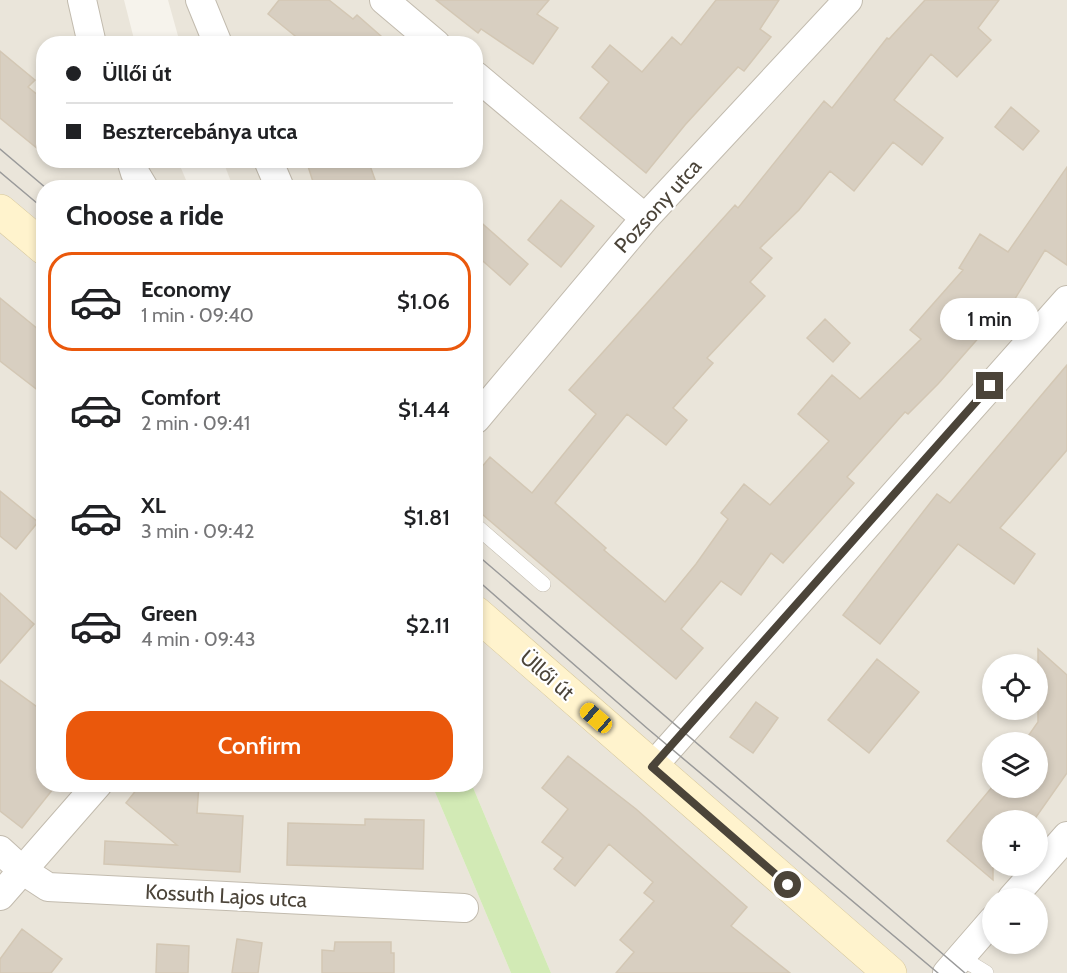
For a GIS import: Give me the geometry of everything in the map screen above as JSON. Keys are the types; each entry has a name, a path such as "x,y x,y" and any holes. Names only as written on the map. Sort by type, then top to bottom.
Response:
{"main road":[{"path":"0,212 36,241"},
{"name":"Üllői út","path":"483,619 890,973"}],"street":[{"path":"82,0 90,36"},
{"path":"200,0 215,36"},
{"path":"384,0 427,36"},
{"name":"Pozsony utca","path":"483,411 645,218 848,0"},
{"path":"483,82 645,218"},
{"path":"652,767 1067,300"},
{"path":"0,896 91,792"},
{"path":"1021,888 1067,836"},
{"name":"Kossuth Lajos utca","path":"0,850 22,870 48,887 464,908"},
{"path":"953,965 982,932"}],"lane":[{"path":"483,532 543,584"},
{"path":"953,965 986,973"}],"shaded area":[{"path":"0,0 124,0 133,36 36,36 36,168 181,168 186,180 36,180 36,792 435,792 511,973 0,973"},
{"path":"168,0 1067,0 1067,973 551,973 475,792 483,792 483,180 230,180 226,168 483,168 483,36 178,36"}],"green space":[{"path":"435,792 475,792 551,973 511,973"}],"building":[{"path":"279,0 329,0 353,19 357,15 381,36 295,36 268,14"},
{"path":"436,0 549,0 537,14 558,28 533,64 481,29 478,33"},
{"path":"716,0 779,0 760,29 771,37 744,71 738,67 685,125 646,173 580,118 609,82 592,67 610,45 642,72 672,37 681,45"},
{"path":"925,0 999,0 978,28 991,40 957,77 931,54 894,100 943,138 922,165 893,142 854,191 830,171 799,210 760,248 772,258 750,282 765,296 707,358 713,363 673,408 687,420 666,445 627,414 555,503 606,548 604,550 665,602 728,519 721,513 744,484 770,505 829,441 798,414 832,375 860,399 921,339 910,330 963,270 959,268 980,234 1008,252 1067,167 1067,265 1045,250 1013,302 1011,301 938,384 908,414 905,412 847,477 854,483 783,563 771,553 741,595 721,581 681,629 703,648 676,679 483,515 483,466 490,457 532,493 596,414 569,390 735,205 738,208 824,101 832,108 887,38 889,39"},
{"path":"0,51 35,80 28,87 36,94 36,147 0,118"},
{"path":"1011,107 1039,131 1023,150 995,127"},
{"path":"309,168 371,168 375,180 312,180"},
{"path":"561,200 594,226 561,267 528,240"},
{"path":"483,224 528,264 510,285 483,261"},
{"path":"0,298 36,327 36,389 0,361"},
{"path":"825,319 850,343 833,362 807,338"},
{"path":"1067,365 1067,450 1000,528 1035,554 1014,584 958,544 880,644 843,615 937,494 950,503"},
{"path":"0,491 36,520 36,524 16,549 0,536"},
{"path":"0,593 34,624 0,663"},
{"path":"1048,658 1067,675 1067,773 1041,810 982,810 982,871 947,841 983,798 1048,798 1048,732 1031,732 1038,720 1048,720"},
{"path":"877,659 919,692 869,753 828,720"},
{"path":"0,680 36,706 36,792 51,792 22,828 0,811"},
{"path":"756,702 778,718 753,753 730,737"},
{"path":"568,756 636,809 747,907 731,926 790,973 616,973 634,952 620,940 654,901 644,893 653,882 609,844 575,886 554,869 563,858 542,842 568,809 542,788"},
{"path":"135,792 198,792 197,813 243,816 240,872 104,864 105,841 177,845 126,803"},
{"path":"365,819 424,820 423,869 287,865 288,823 365,825"},
{"path":"22,929 62,959 51,973 0,973 0,959"},
{"path":"237,939 262,943 258,973 232,973"},
{"path":"335,942 391,942 391,953 394,953 394,973 322,973 322,950 334,951"},
{"path":"157,944 189,946 188,973 156,973"}],"tram line":[{"path":"0,149 37,180"},
{"path":"0,172 36,202"},
{"path":"483,560 965,973"},
{"path":"483,585 648,729 938,973"}],"route":[{"path":"788,885 652,767 990,386"}]}
